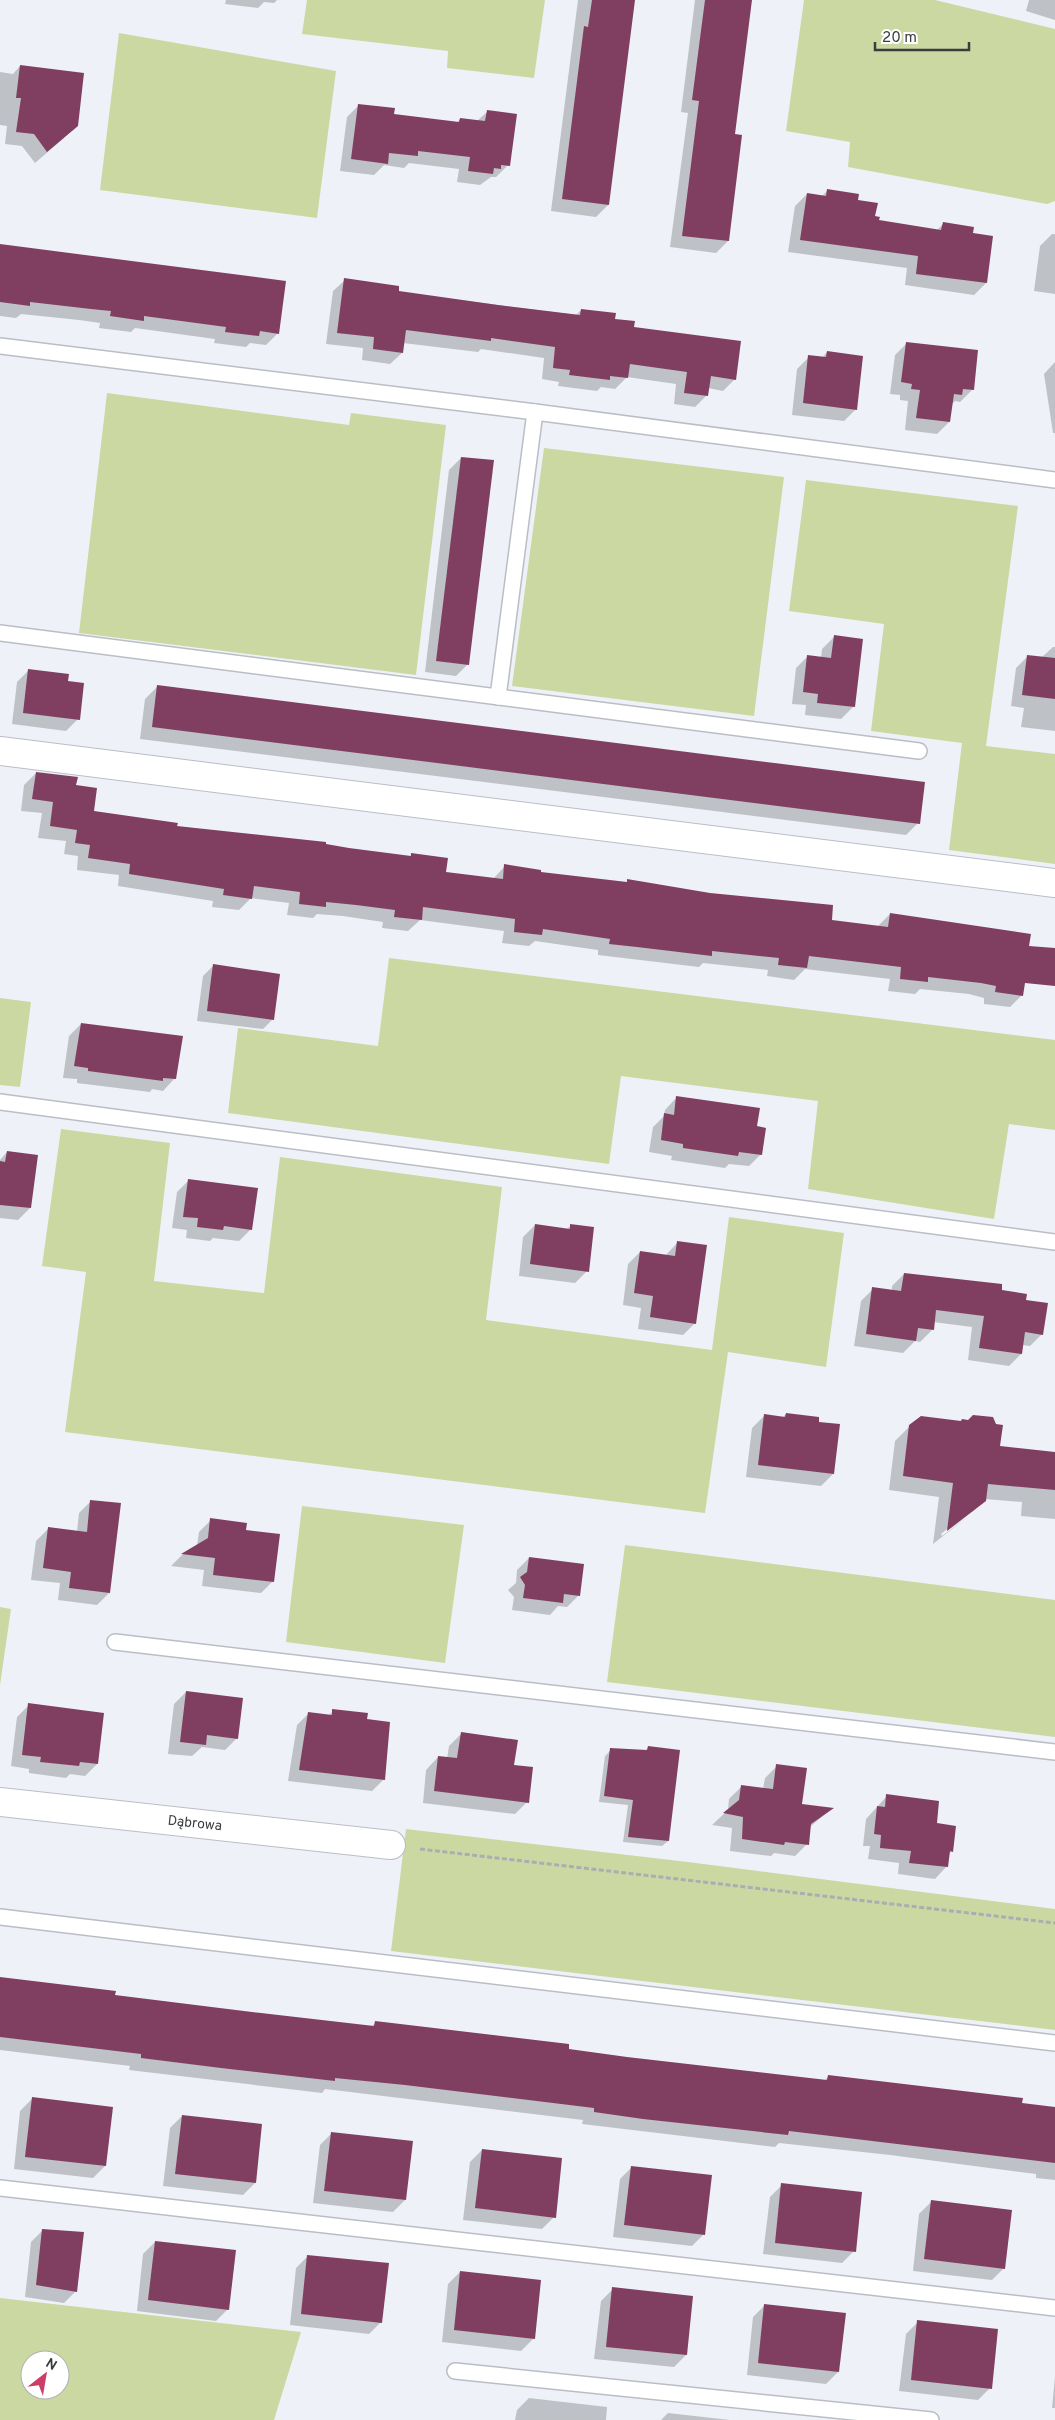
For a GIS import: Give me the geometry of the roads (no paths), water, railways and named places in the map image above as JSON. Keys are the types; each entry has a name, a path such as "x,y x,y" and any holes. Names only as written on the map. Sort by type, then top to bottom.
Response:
{"street":[{"path":"0,751 1055,883"},
{"name":"Dąbrowa","path":"0,1802 391,1846"}],"lane":[{"path":"0,346 535,412 1055,480"},
{"path":"498,697 535,412"},
{"path":"0,633 919,751"},
{"path":"0,1102 1055,1242"},
{"path":"115,1642 1055,1752"},
{"path":"0,1917 1055,2043"},
{"path":"0,2188 1055,2308"},
{"path":"455,2371 931,2420"}]}
